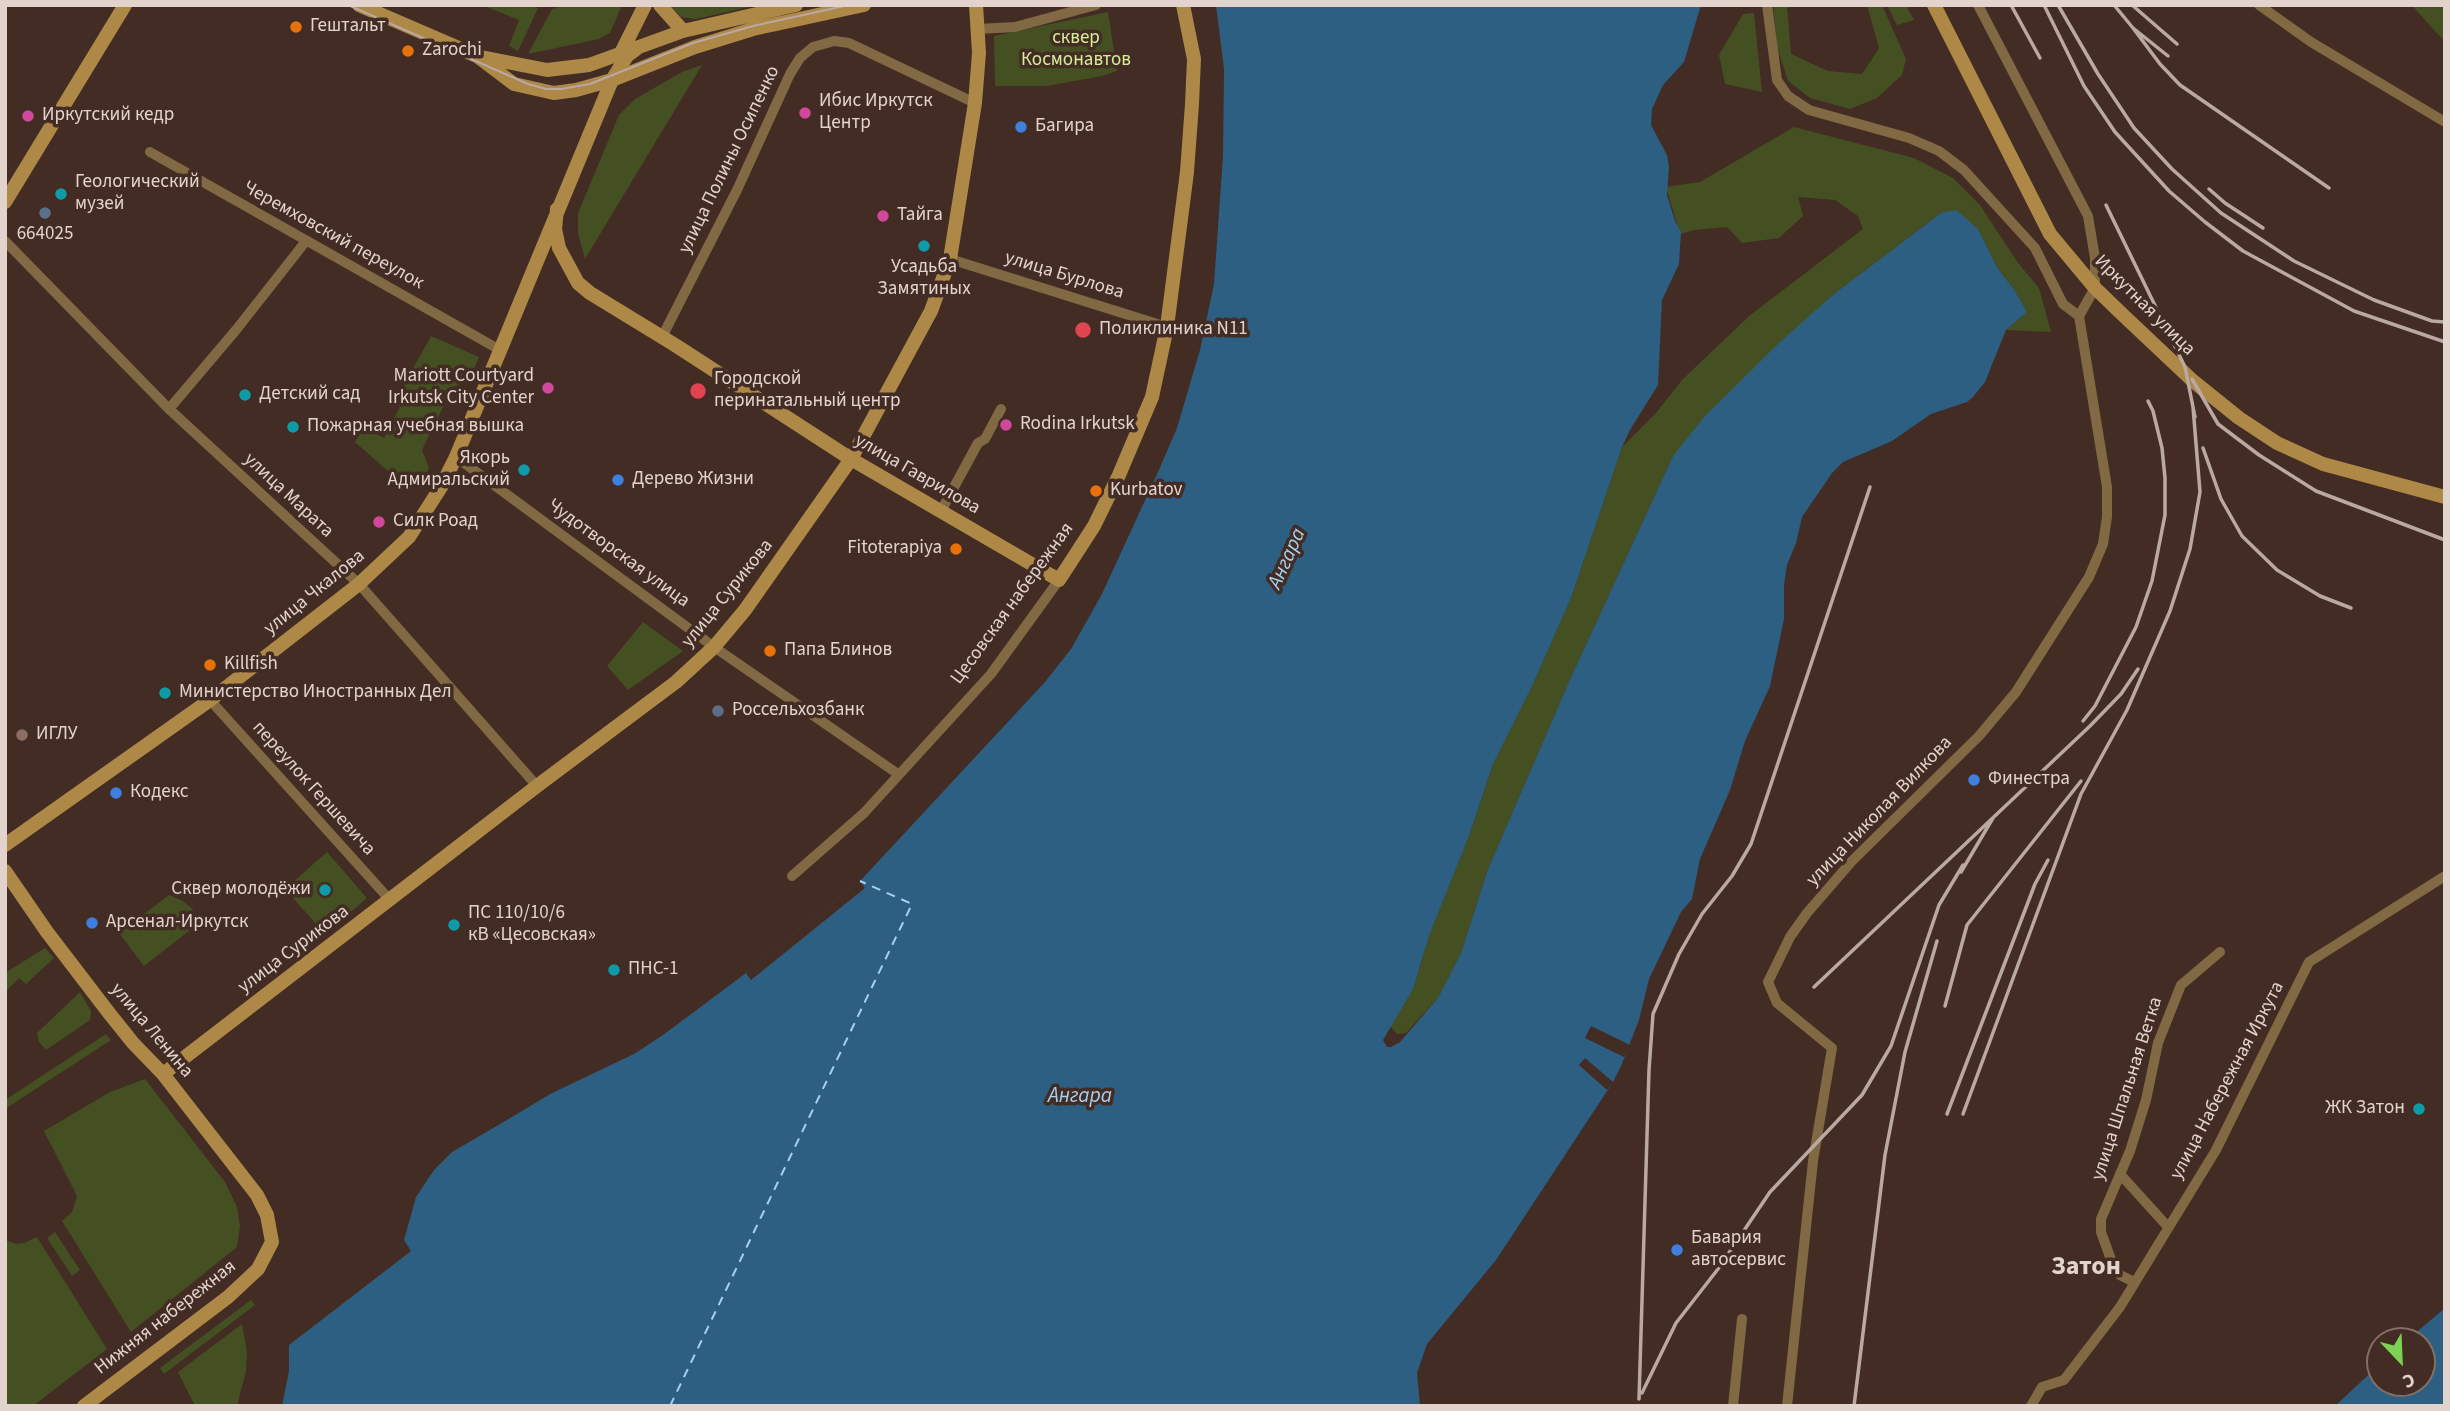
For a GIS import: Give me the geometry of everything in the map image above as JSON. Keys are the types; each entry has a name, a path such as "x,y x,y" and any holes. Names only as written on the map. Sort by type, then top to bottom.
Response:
{"main road":[{"path":"5,202 125,5"},
{"path":"359,5 477,56 547,70 589,65 683,31 796,5"},
{"path":"621,53 645,5"},
{"path":"660,5 683,31"},
{"path":"477,56 514,84 554,93 612,80 695,47 753,29 864,5"},
{"name":"улица Сурикова","path":"163,1074 676,682 714,647 785,557 851,459 931,311 950,259 975,103 978,29 976,5"},
{"name":"Цесовская набережная","path":"1059,580 1094,526 1152,397 1167,327 1187,172 1194,60 1183,5"},
{"name":"Иркутная улица","path":"1936,8 2050,234 2095,288 2187,376 2239,418 2277,443 2322,464 2445,497"},
{"name":"улица Чкалова","path":"5,845 210,700 359,584 409,537 441,487 456,457 612,80 627,56 639,47"},
{"name":"улица Гаврилова","path":"557,209 555,229 559,248 578,283 851,459 1059,580"},
{"name":"улица Ленина","path":"5,871 47,932 109,1013 163,1074 249,1185 267,1215"},
{"name":"Нижняя набережная","path":"84,1406 215,1308 258,1269 272,1242 267,1215"}],"street":[{"path":"978,29 1015,27 1096,5"},
{"path":"1768,5 1777,80 1788,96 1809,110 1909,138 1939,151 1964,170 2035,248 2063,304 2079,316 2095,288 2095,258 2088,216 1978,5"},
{"path":"2259,5 2311,42 2445,122"},
{"name":"улица Полины Осипенко","path":"662,337 737,190 790,74 800,58 813,47 834,41 849,43 975,103"},
{"name":"Черемховский переулок","path":"150,152 500,350"},
{"name":"улица Марата","path":"5,241 169,409 359,584 537,786"},
{"path":"169,409 306,241"},
{"name":"улица Бурлова","path":"950,259 1167,327"},
{"name":"улица Николая Вилкова","path":"1787,1406 1814,1161 1832,1048 1777,1003 1768,982 1790,937 1816,903 1852,861 1979,736 2016,692 2089,577 2103,544 2107,517 2107,487 2079,316"},
{"path":"941,511 978,443 985,439 1002,409"},
{"name":"Чудотворская улица","path":"456,457 714,647 898,774"},
{"name":"Цесовская набережная","path":"792,876 864,813 991,674 1059,580"},
{"name":"переулок Гершевича","path":"210,700 390,901"},
{"name":"улица Набережная Иркута","path":"2031,1406 2042,1387 2064,1380 2120,1307 2216,1150 2309,962 2445,876"},
{"name":"улица Шпальная Ветка","path":"2134,1282 2120,1275 2114,1268 2101,1232 2101,1219 2130,1151 2146,1100 2158,1043 2181,985 2220,951"},
{"path":"2120,1174 2168,1227"},
{"path":"1733,1406 1742,1319"}],"green space":[{"path":"482,5 531,5 538,8 518,51 509,46 519,20"},
{"path":"568,5 622,5 610,33 599,39 528,54 552,9"},
{"path":"670,5 757,5 696,19 681,17"},
{"path":"1773,5 1787,5 1791,54 1828,71 1862,74 1879,48 1867,5 1882,5 1906,59 1902,75 1877,98 1850,109 1810,98 1788,81 1777,47"},
{"path":"1887,5 1906,5 1914,20 1897,25"},
{"path":"2412,5 2445,5 2445,42 2416,10"},
{"name":"сквер Космонавтов","path":"1108,12 1117,71 1047,86 995,86 994,36"},
{"path":"1754,13 1762,92 1725,84 1719,55 1743,14"},
{"path":"702,65 585,259 578,234 578,213 619,115 635,99 682,72"},
{"path":"1794,127 1914,158 1953,178 1980,205 2018,263 2039,288 2051,332 2006,330 2027,312 1997,267 1978,229 1941,213 1834,294 1673,456 1571,677 1488,869 1461,953 1438,998 1406,1033 1397,1034 1390,1026 1413,989 1429,936 1469,836 1493,764 1533,684 1571,598 1622,447 1656,413 1682,380 1749,316 1863,229 1858,216 1835,200 1798,197 1803,216 1779,238 1742,243 1727,227 1680,234 1666,187 1700,182"},
{"path":"431,336 479,357 469,380 453,387 422,450 429,468 419,486 407,488 355,442 364,427 384,438 400,407 394,403"},
{"path":"643,622 683,651 628,690 607,666"},
{"path":"327,852 367,898 325,934 285,889"},
{"path":"169,895 193,909 190,917 193,922 189,931 144,966 119,933"},
{"path":"45,948 54,958 26,984 19,978 7,990 5,973"},
{"path":"80,992 91,1011 90,1020 46,1050 39,1042 37,1033"},
{"path":"106,1034 111,1040 5,1109 5,1100"},
{"path":"145,1079 225,1182 237,1207 240,1226 237,1247 131,1332 62,1221 72,1212 77,1196 44,1131 110,1092"},
{"path":"55,1232 80,1270 72,1276 47,1238"},
{"path":"37,1237 107,1349 33,1406 5,1406 5,1240 16,1244"},
{"path":"251,1300 255,1305 164,1374 160,1368"},
{"path":"242,1324 247,1352 246,1371 237,1406 195,1406 178,1372"}],"water":[{"name":"Ангара","path":"1216,5 1701,5 1684,62 1663,85 1652,109 1651,125 1667,155 1669,166 1667,195 1681,232 1679,264 1662,300 1658,385 1622,447 1571,598 1533,684 1493,764 1469,836 1429,936 1413,989 1383,1040 1387,1047 1400,1042 1438,998 1461,953 1488,869 1571,677 1673,456 1705,416 1780,342 1834,294 1941,213 1956,210 1978,229 1997,267 2027,312 2006,330 1985,382 1973,397 1967,402 1931,414 1892,441 1843,462 1832,473 1802,517 1787,565 1784,619 1770,686 1745,741 1730,790 1700,859 1692,899 1681,912 1649,979 1639,1020 1621,1066 1496,1260 1427,1344 1417,1373 1420,1406 282,1406 289,1371 289,1345 411,1251 404,1240 416,1197 434,1170 452,1152 552,1093 634,1054 663,1035 746,973 860,881 1045,682 1071,649 1102,594 1177,428 1200,350 1214,284 1223,156 1224,69"},
{"path":"2445,1308 2445,1406 2335,1406 2366,1377 2366,1397 2436,1397 2436,1327 2423,1327"}],"pier":[{"path":"860,881 865,888 751,980 746,973"},
{"path":"1591,1026 1630,1045 1624,1057 1585,1038"},
{"path":"1585,1058 1613,1082 1607,1090 1579,1065"}],"ferry route":[{"path":"670,1406 912,904 860,881"}],"tram line":[{"path":"348,5 528,84 546,89 590,84 693,43 753,26 849,5"}],"railway":[{"path":"2011,5 2040,58"},
{"path":"2044,5 2084,86 2115,132 2169,191 2205,222 2243,251 2354,311 2445,342"},
{"path":"2058,5 2098,74 2134,128 2172,169 2221,213 2294,261 2374,300 2432,321 2445,322"},
{"path":"2114,5 2133,28 2168,56"},
{"path":"2132,5 2177,44"},
{"path":"2133,28 2180,85 2329,188"},
{"path":"2209,189 2263,228"},
{"path":"2106,205 2185,367 2195,417"},
{"path":"2192,379 2218,424 2259,455 2316,491 2445,540"},
{"path":"2083,721 2095,706 2136,627 2152,581 2165,515 2165,478 2162,448 2148,401"},
{"path":"1963,1114 2081,794 2127,710 2170,611 2190,549 2200,492 2193,407"},
{"path":"2203,448 2221,499 2242,536 2277,570 2320,596 2351,608"},
{"path":"1639,1399 1653,1014 1679,954 1702,914 1732,876 1751,844 1870,487"},
{"path":"1814,987 2090,726 2121,694 2138,669"},
{"path":"1945,1006 1967,925 2081,781"},
{"path":"1961,872 1993,818"},
{"path":"1947,1114 2035,884 2048,860"},
{"path":"1642,1393 1676,1323 1718,1269 1770,1192 1862,1095 1891,1046 1939,905 1963,865"},
{"path":"1854,1406 1885,1155 1905,1052 1937,941"}],"place":[{"name":"Гештальт","path":"296,27"},
{"name":"Zarochi","path":"408,51"},
{"name":"Ибис Иркутск Центр","path":"805,113"},
{"name":"Иркутский кедр","path":"28,116"},
{"name":"Багира","path":"1021,127"},
{"name":"Геологический музей","path":"61,194"},
{"name":"664025","path":"45,213"},
{"name":"Тайга","path":"883,216"},
{"name":"Усадьба Замятиных","path":"924,246"},
{"name":"Поликлиника N11","path":"1083,330"},
{"name":"Mariott Courtyard Irkutsk City Center","path":"548,388"},
{"name":"Городской перинатальный центр","path":"698,391"},
{"name":"Детский сад","path":"245,395"},
{"name":"Rodina Irkutsk","path":"1006,425"},
{"name":"Пожарная учебная вышка","path":"293,427"},
{"name":"Якорь Адмиральский","path":"524,470"},
{"name":"Дерево Жизни","path":"618,480"},
{"name":"Kurbatov","path":"1096,491"},
{"name":"Силк Роад","path":"379,522"},
{"name":"Fitoterapiya","path":"956,549"},
{"name":"Папа Блинов","path":"770,651"},
{"name":"Killfish","path":"210,665"},
{"name":"Министерство Иностранных Дел","path":"165,693"},
{"name":"Россельхозбанк","path":"718,711"},
{"name":"ИГЛУ","path":"22,735"},
{"name":"Финестра","path":"1974,780"},
{"name":"Кодекс","path":"116,793"},
{"name":"Сквер молодёжи","path":"325,890"},
{"name":"Арсенал-Иркутск","path":"92,923"},
{"name":"ПС 110/10/6 кВ «Цесовская»","path":"454,925"},
{"name":"ПНС-1","path":"614,970"},
{"name":"ЖК Затон","path":"2419,1109"},
{"name":"Бавария автосервис","path":"1677,1250"}],"district":[{"name":"Затон","path":"2086,1268"}]}
